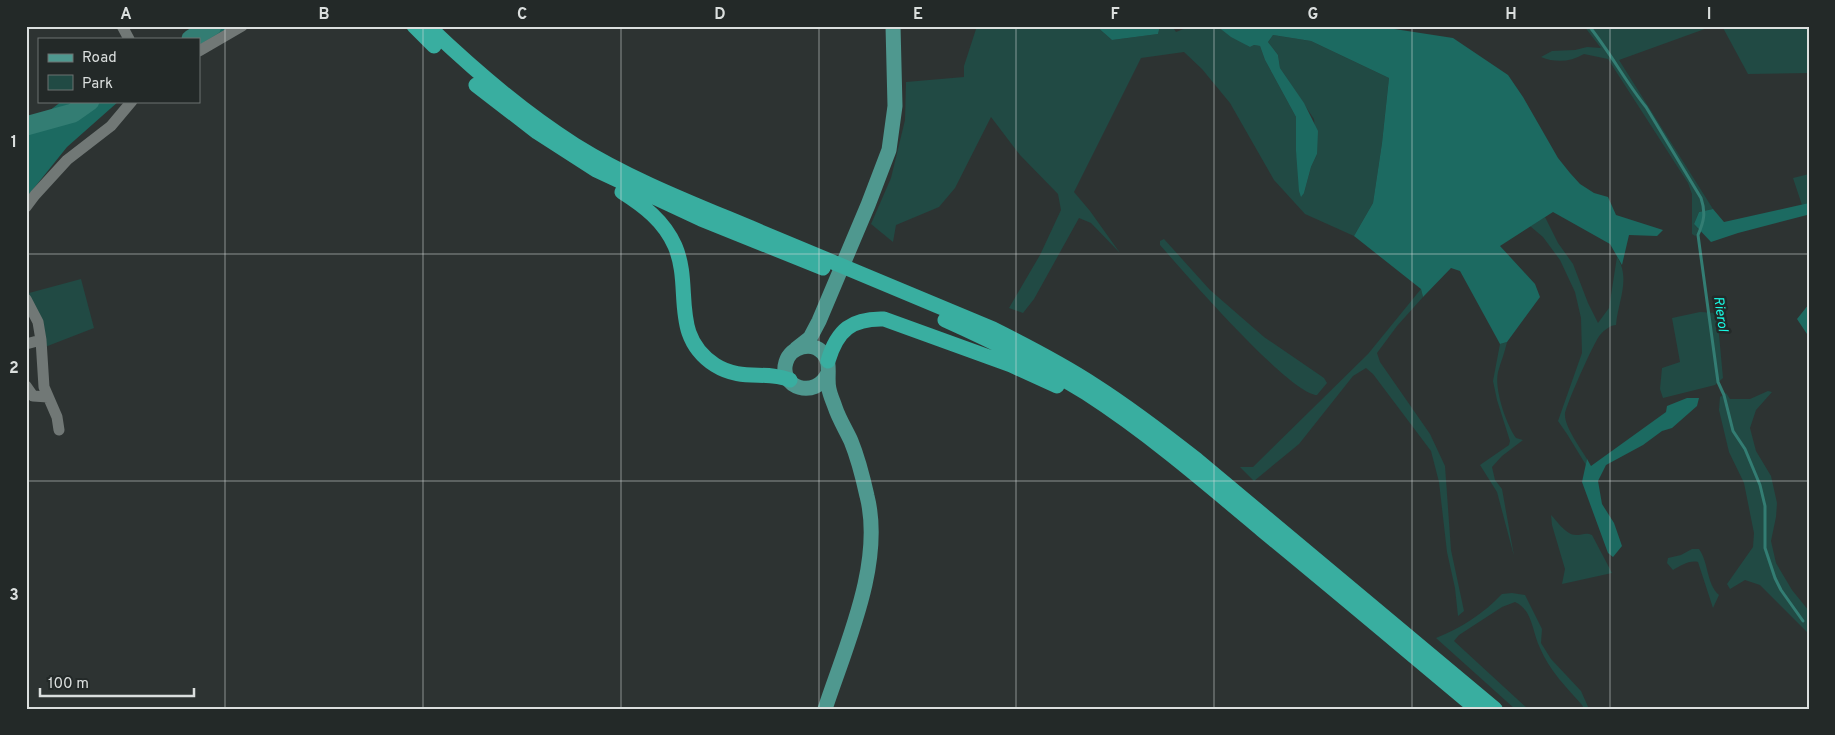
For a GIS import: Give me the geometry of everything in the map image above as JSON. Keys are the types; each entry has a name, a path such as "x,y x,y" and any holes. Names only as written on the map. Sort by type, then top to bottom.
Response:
{"highway":[{"path":"414,26 492,98 537,132 596,170 694,216 993,329 1058,363 1121,403 1190,454 1495,709"},
{"path":"428,26 475,70 511,100 552,130 612,167 826,265"},
{"path":"596,170 608,183 651,213 665,229 675,247 679,261 684,318 687,330 695,345 704,356 725,370 737,374 782,377 790,380"},
{"path":"852,275 1008,349 1061,378 1099,402 1153,441 1225,499 1477,709"},
{"path":"825,361 843,331 856,322 868,319 884,319 1011,365 1079,398 1099,402"}],"main road":[{"path":"836,410 824,397 809,389 797,387 790,380 786,372 786,365 787,359 810,338 819,321 889,150 895,106 893,26"},
{"path":"819,321 817,336 825,361 829,388 836,410 852,444 868,497 871,544 865,589 825,709"},
{"path":"796,349 808,346 825,361"},
{"path":"809,389 821,384 825,361"}],"street":[{"path":"122,26 128,38"},
{"path":"200,50 242,26"},
{"path":"26,207 67,160 111,126 131,102"},
{"path":"26,299 38,322 44,388 57,417 59,430"},
{"path":"26,344 41,340"},
{"path":"26,386 33,396 48,397"}],"green space":[{"path":"200,26 231,26 200,47 200,38 184,38 194,33"},
{"path":"977,26 980,28 982,26 1096,26 1112,40 1158,34 1160,26 1172,26 1176,32 1191,26 1217,26 1250,47 1254,45 1260,46 1265,60 1296,117 1296,151 1304,193 1311,167 1317,154 1314,119 1280,68 1278,55 1268,42 1273,35 1311,41 1389,78 1373,203 1354,236 1305,214 1274,180 1230,103 1202,69 1184,52 1141,58 1074,192 1120,253 1091,223 1079,218 1034,299 1023,313 1009,308 1040,255 1061,210 1058,194 1020,155 991,117 955,188 939,207 896,225 893,242 871,224 891,178 905,120 906,82 964,77 964,66"},
{"path":"1096,26 1160,26 1158,34 1112,40"},
{"path":"1217,26 1375,26 1453,38 1508,75 1558,158 1580,184 1594,193 1608,197 1616,215 1663,230 1657,236 1629,235 1622,265 1610,244 1553,212 1500,246 1535,284 1540,297 1507,342 1500,344 1460,271 1451,268 1423,297 1421,289 1354,236 1373,203 1389,78 1311,41 1273,35 1268,42 1278,55 1280,68 1304,103 1318,131 1317,154 1301,197 1296,151 1296,117 1265,60 1260,46 1254,45 1250,47 1231,37"},
{"path":"1584,26 1713,26 1619,60 1713,209 1699,212 1694,224 1701,232 1695,236 1692,234 1692,194 1688,183 1608,59 1584,54 1563,61 1541,57 1552,51 1575,50 1587,47 1601,48"},
{"path":"1722,26 1809,26 1809,73 1748,74"},
{"path":"61,102 118,102 67,147 26,198 26,124 40,118"},
{"path":"1809,174 1809,203 1802,205 1793,178"},
{"path":"1809,203 1809,217 1807,215 1711,242 1694,224 1699,212 1713,209 1724,222"},
{"path":"1545,217 1558,243 1573,264 1598,323 1609,308 1617,257 1623,274 1616,325 1606,330 1597,340 1575,387 1565,414 1567,425 1587,459 1586,465 1558,421 1582,353 1581,318 1575,292 1560,260 1543,237 1530,226"},
{"path":"1164,239 1210,290 1264,337 1324,378 1327,383 1317,395 1303,389 1261,354 1212,304 1160,245 1160,241"},
{"path":"81,279 94,328 45,347 29,293"},
{"path":"1421,289 1423,297 1397,326 1377,353 1380,362 1430,434 1445,466 1451,550 1464,611 1458,616 1455,588 1447,552 1439,482 1431,451 1373,374 1366,368 1353,376 1299,444 1254,481 1240,467 1253,467 1368,354"},
{"path":"1809,304 1809,337 1797,319"},
{"path":"1700,312 1717,313 1723,378 1715,385 1663,398 1660,389 1662,368 1680,362 1672,318"},
{"path":"1507,342 1498,372 1499,397 1508,424 1516,438 1523,440 1502,456 1492,467 1495,480 1502,489 1514,556 1497,492 1480,465 1509,445 1510,441 1493,381 1500,344"},
{"path":"1768,391 1772,392 1756,410 1750,428 1756,451 1771,476 1777,503 1771,541 1776,563 1792,590 1809,611 1809,634 1760,585 1745,580 1730,589 1727,584 1753,547 1754,533 1744,483 1729,452 1719,410 1720,397 1726,393 1730,399 1750,399"},
{"path":"1687,398 1699,398 1697,406 1672,428 1662,431 1643,445 1606,465 1598,481 1602,504 1614,523 1622,546 1613,557 1608,553 1582,482 1587,459 1591,466 1666,412 1667,406"},
{"path":"1551,515 1569,533 1592,535 1612,573 1562,584 1565,569 1552,525"},
{"path":"1692,549 1699,549 1705,560 1712,585 1719,595 1713,608 1698,562 1688,563 1673,570 1667,563 1668,558 1681,555"},
{"path":"1502,594 1525,595 1542,629 1541,643 1551,659 1581,691 1589,709 1584,709 1553,671 1537,642 1529,616 1515,602 1502,607 1459,635 1454,641 1528,709 1515,709 1436,638 1471,620"}],"waterway":[{"path":"193,38 212,26"},
{"name":"Rierol","path":"1589,26 1646,107 1701,198 1704,217 1698,235 1718,382 1724,395 1733,431 1745,449 1760,485 1765,506 1765,548 1775,578 1781,590 1803,621"},
{"path":"26,126 73,113 89,102"}]}
